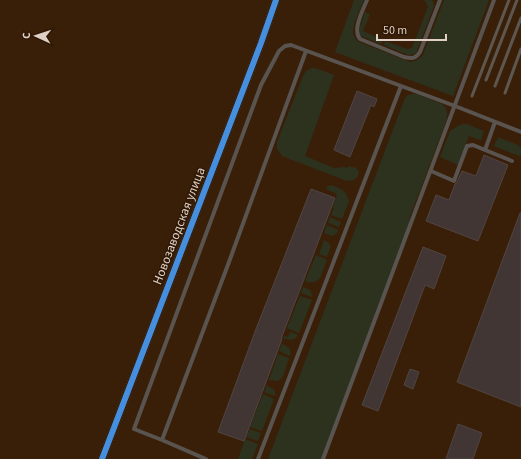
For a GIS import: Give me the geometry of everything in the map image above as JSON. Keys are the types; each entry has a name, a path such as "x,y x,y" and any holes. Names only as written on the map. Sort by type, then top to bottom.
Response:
{"street":[{"name":"Новозаводская улица","path":"102,459 276,0"}],"lane":[{"path":"367,0 356,31 360,39 412,59 417,57 420,52 440,0"},
{"path":"323,459 494,0"},
{"path":"206,459 134,429 261,85 279,50 285,46 292,45 521,132"},
{"path":"162,440 306,51"},
{"path":"258,459 401,86"},
{"path":"485,150 495,122"},
{"path":"430,172 454,181 467,146 473,145 512,161"}],"shaded area":[{"path":"0,0 521,0 521,459 0,459"}],"green space":[{"path":"354,0 364,0 353,28 353,34 357,41 410,62 417,60 423,55 444,0 489,0 453,96 335,52"},
{"path":"423,0 433,1 434,6 416,53 408,55 384,45 385,41 407,49 412,48 428,7 426,2"},
{"path":"365,12 370,14 363,31 383,40 381,44 359,34"},
{"path":"312,68 334,75 305,156 334,168 348,168 349,166 356,168 359,172 354,180 344,180 282,156 277,149 277,142 303,76 306,71"},
{"path":"417,94 442,104 446,108 447,119 409,219 410,225 323,459 268,459 405,98 408,95"},
{"path":"463,124 467,124 484,131 481,140 469,136 458,165 440,157 450,131"},
{"path":"498,137 518,145 521,148 521,154 519,156 494,146"},
{"path":"330,185 342,190 348,198 349,201 342,219 331,215 337,194 326,189"},
{"path":"330,217 341,222 339,227 328,223"},
{"path":"327,225 338,230 337,233 332,236 324,233"},
{"path":"324,240 331,246 327,257 319,254"},
{"path":"316,255 327,260 320,278 313,282 305,281"},
{"path":"303,287 310,290 312,297 301,293"},
{"path":"300,296 312,300 299,333 287,328"},
{"path":"290,332 298,335 296,338 291,340 279,337 280,335 288,337"},
{"path":"282,344 289,348 290,356 279,351"},
{"path":"278,354 289,358 283,376 277,381 269,380"},
{"path":"267,385 274,390 275,396 264,392"},
{"path":"263,394 274,399 262,431 250,427"},
{"path":"250,429 261,433 258,441 246,437"},
{"path":"245,439 258,444 252,459 238,459"}],"building":[{"path":"357,91 377,99 374,107 371,105 350,157 334,150"},
{"path":"484,155 508,165 478,241 426,221 436,195 449,200 462,171 476,176"},
{"path":"311,189 335,198 244,441 218,432 256,329"},
{"path":"521,213 521,407 457,382"},
{"path":"423,247 446,256 434,289 425,285 378,411 362,405"},
{"path":"410,369 419,372 413,389 404,385"},
{"path":"458,424 482,433 473,459 446,459"}],"railway":[{"path":"472,96 509,0"},
{"path":"486,80 517,0"},
{"path":"495,86 521,18"},
{"path":"505,93 521,49"}],"cycle path":[{"path":"102,459 261,43 276,0"}]}
